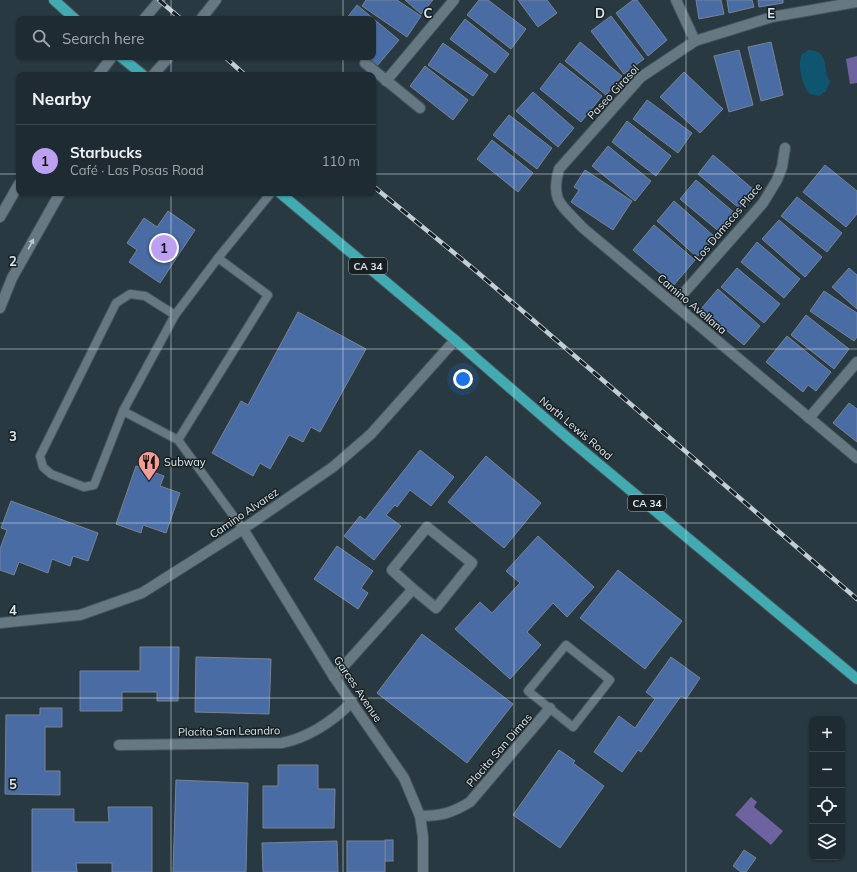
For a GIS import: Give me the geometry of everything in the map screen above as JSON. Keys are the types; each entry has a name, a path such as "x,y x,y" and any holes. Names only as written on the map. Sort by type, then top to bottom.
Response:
{"main road":[{"path":"54,0 72,16"},
{"path":"125,60 139,72"},
{"name":"North Lewis Road","path":"284,196 455,340 570,440 857,678"}],"street":[{"path":"147,16 160,0"},
{"path":"203,16 216,0"},
{"path":"386,81 454,0"},
{"path":"676,0 695,41"},
{"name":"Paseo Girasol","path":"575,152 641,77 695,41 772,17 856,1"},
{"path":"100,72 110,60"},
{"path":"156,72 166,60"},
{"path":"365,63 376,72"},
{"path":"376,72 420,108"},
{"name":"Los Damscos Place","path":"674,304 763,203 777,180 782,168 785,148"},
{"name":"Camino Avellana","path":"575,152 559,169 554,185 557,200 583,228 857,458"},
{"path":"0,217 16,189"},
{"path":"0,308 12,278 58,196"},
{"name":"Camino Alvarez","path":"0,623 80,615 142,593 243,529 333,467 371,434 455,340"},
{"path":"809,418 857,362"},
{"path":"427,526 472,563 436,608 414,588 392,570 427,526"},
{"name":"Garces Avenue","path":"243,529 334,677 404,778 420,816 423,837 423,872"},
{"path":"334,677 414,588"},
{"name":"Placita San Leandro","path":"119,745 282,743 316,731 339,715 352,702"},
{"name":"Placita San Dimas","path":"420,816 441,816 470,802 550,708"}],"lane":[{"path":"175,315 145,296 130,294 116,303 40,456 43,467 51,474 84,487 94,485 123,411 175,315 218,258 269,196"},
{"path":"178,440 268,296 218,258"},
{"path":"123,411 178,440 243,529"},
{"path":"566,645 610,680 573,727 550,708 528,691 566,645"}],"shaded area":[{"path":"809,50 815,51 822,55 827,76 830,81 826,91 819,96 810,94 807,91 801,75 800,63 802,54"},
{"path":"857,56 857,83 850,84 846,59"},
{"path":"751,797 757,802 754,807 783,831 771,845 735,815"}],"building":[{"path":"366,0 397,0 421,16 407,37 362,6"},
{"path":"405,0 433,0 421,14"},
{"path":"479,0 488,0 526,29 511,49 467,15"},
{"path":"518,0 547,0 557,13 538,27"},
{"path":"633,0 637,0 667,40 648,56 616,13"},
{"path":"696,0 721,0 724,14 699,19"},
{"path":"727,0 752,0 754,7 729,13"},
{"path":"758,0 783,0 783,3 759,7"},
{"path":"357,5 370,16 348,16"},
{"path":"611,16 644,59 624,74 591,31"},
{"path":"465,19 509,54 495,73 450,39"},
{"path":"376,21 399,40 377,66 370,60 376,60"},
{"path":"580,42 622,76 606,95 565,61"},
{"path":"771,42 783,95 761,101 748,47"},
{"path":"443,43 488,75 473,96 428,65"},
{"path":"739,50 753,105 729,112 714,56"},
{"path":"560,63 602,96 581,122 540,89"},
{"path":"425,66 468,100 453,120 410,86"},
{"path":"684,72 723,109 700,133 660,97"},
{"path":"533,92 574,128 558,147 516,111"},
{"path":"647,100 692,133 678,153 633,119"},
{"path":"509,115 552,148 537,169 493,135"},
{"path":"627,121 671,156 656,176 612,142"},
{"path":"492,140 533,173 518,192 477,159"},
{"path":"608,146 651,181 635,201 592,166"},
{"path":"713,155 754,190 739,208 698,174"},
{"path":"825,165 857,191 857,214 846,227 803,192"},
{"path":"585,170 632,201 613,230 571,202 579,190 574,187"},
{"path":"696,180 737,215 722,234 680,199"},
{"path":"797,197 842,233 827,252 781,216"},
{"path":"674,201 715,237 697,257 657,221"},
{"path":"168,211 195,230 160,283 129,262 137,250 127,243 144,218 157,227"},
{"path":"779,220 822,257 805,277 762,239"},
{"path":"654,225 695,260 674,285 633,250"},
{"path":"757,242 800,279 784,298 741,262"},
{"path":"737,268 780,304 764,323 721,287"},
{"path":"849,268 857,275 857,309 832,287"},
{"path":"718,289 760,326 744,345 701,309"},
{"path":"824,291 857,313 857,337 854,341 810,311"},
{"path":"298,312 366,349 320,432 311,427 303,442 289,435 270,469 260,463 253,476 212,453 241,401 248,405"},
{"path":"806,315 849,349 834,369 791,335"},
{"path":"787,336 831,372 816,391 808,385 803,392 766,362"},
{"path":"849,403 857,409 857,442 833,423"},
{"path":"420,450 454,477 431,506 410,490 397,507 395,505 386,515 401,526 374,560 344,536 360,516 365,520"},
{"path":"486,456 541,503 504,548 448,502"},
{"path":"136,466 164,476 160,486 180,493 166,533 143,525 141,533 116,524"},
{"path":"11,501 98,533 88,561 73,556 70,566 52,559 48,573 19,562 14,575 0,570 0,549 7,530 1,528"},
{"path":"538,536 594,587 567,617 553,603 527,632 541,645 510,679 455,629 480,602 492,613 520,583 506,571"},
{"path":"337,546 373,571 361,588 368,593 358,609 314,579"},
{"path":"618,570 682,621 645,669 580,618"},
{"path":"422,634 513,704 467,763 377,693"},
{"path":"140,647 179,647 178,701 157,701 157,692 122,692 122,711 80,711 80,671 140,671"},
{"path":"196,657 271,659 269,714 195,712"},
{"path":"671,657 700,678 686,699 681,696 641,752 638,750 622,772 594,752 619,716 635,728 655,699 646,692"},
{"path":"40,708 62,708 62,727 45,727 45,771 60,771 60,795 5,794 6,715 40,715"},
{"path":"559,750 575,761 573,763 604,786 560,848 513,815"},
{"path":"278,765 318,765 318,789 335,789 334,828 263,828 263,786 278,786"},
{"path":"176,780 248,783 246,872 173,872"},
{"path":"108,807 152,807 152,872 112,872 112,863 76,863 77,872 32,872 32,809 74,809 74,822 109,822"},
{"path":"385,840 393,840 393,861 385,861"},
{"path":"337,841 338,872 263,872 262,843"},
{"path":"347,841 385,841 385,872 347,872"},
{"path":"744,850 756,858 746,872 741,872 733,866"}],"railway":[{"path":"159,0 178,16"},
{"path":"228,60 242,72"},
{"path":"376,188 476,271 857,599"}],"place":[{"name":"Starbucks","path":"164,248"},
{"name":"Subway","path":"149,482"}]}
